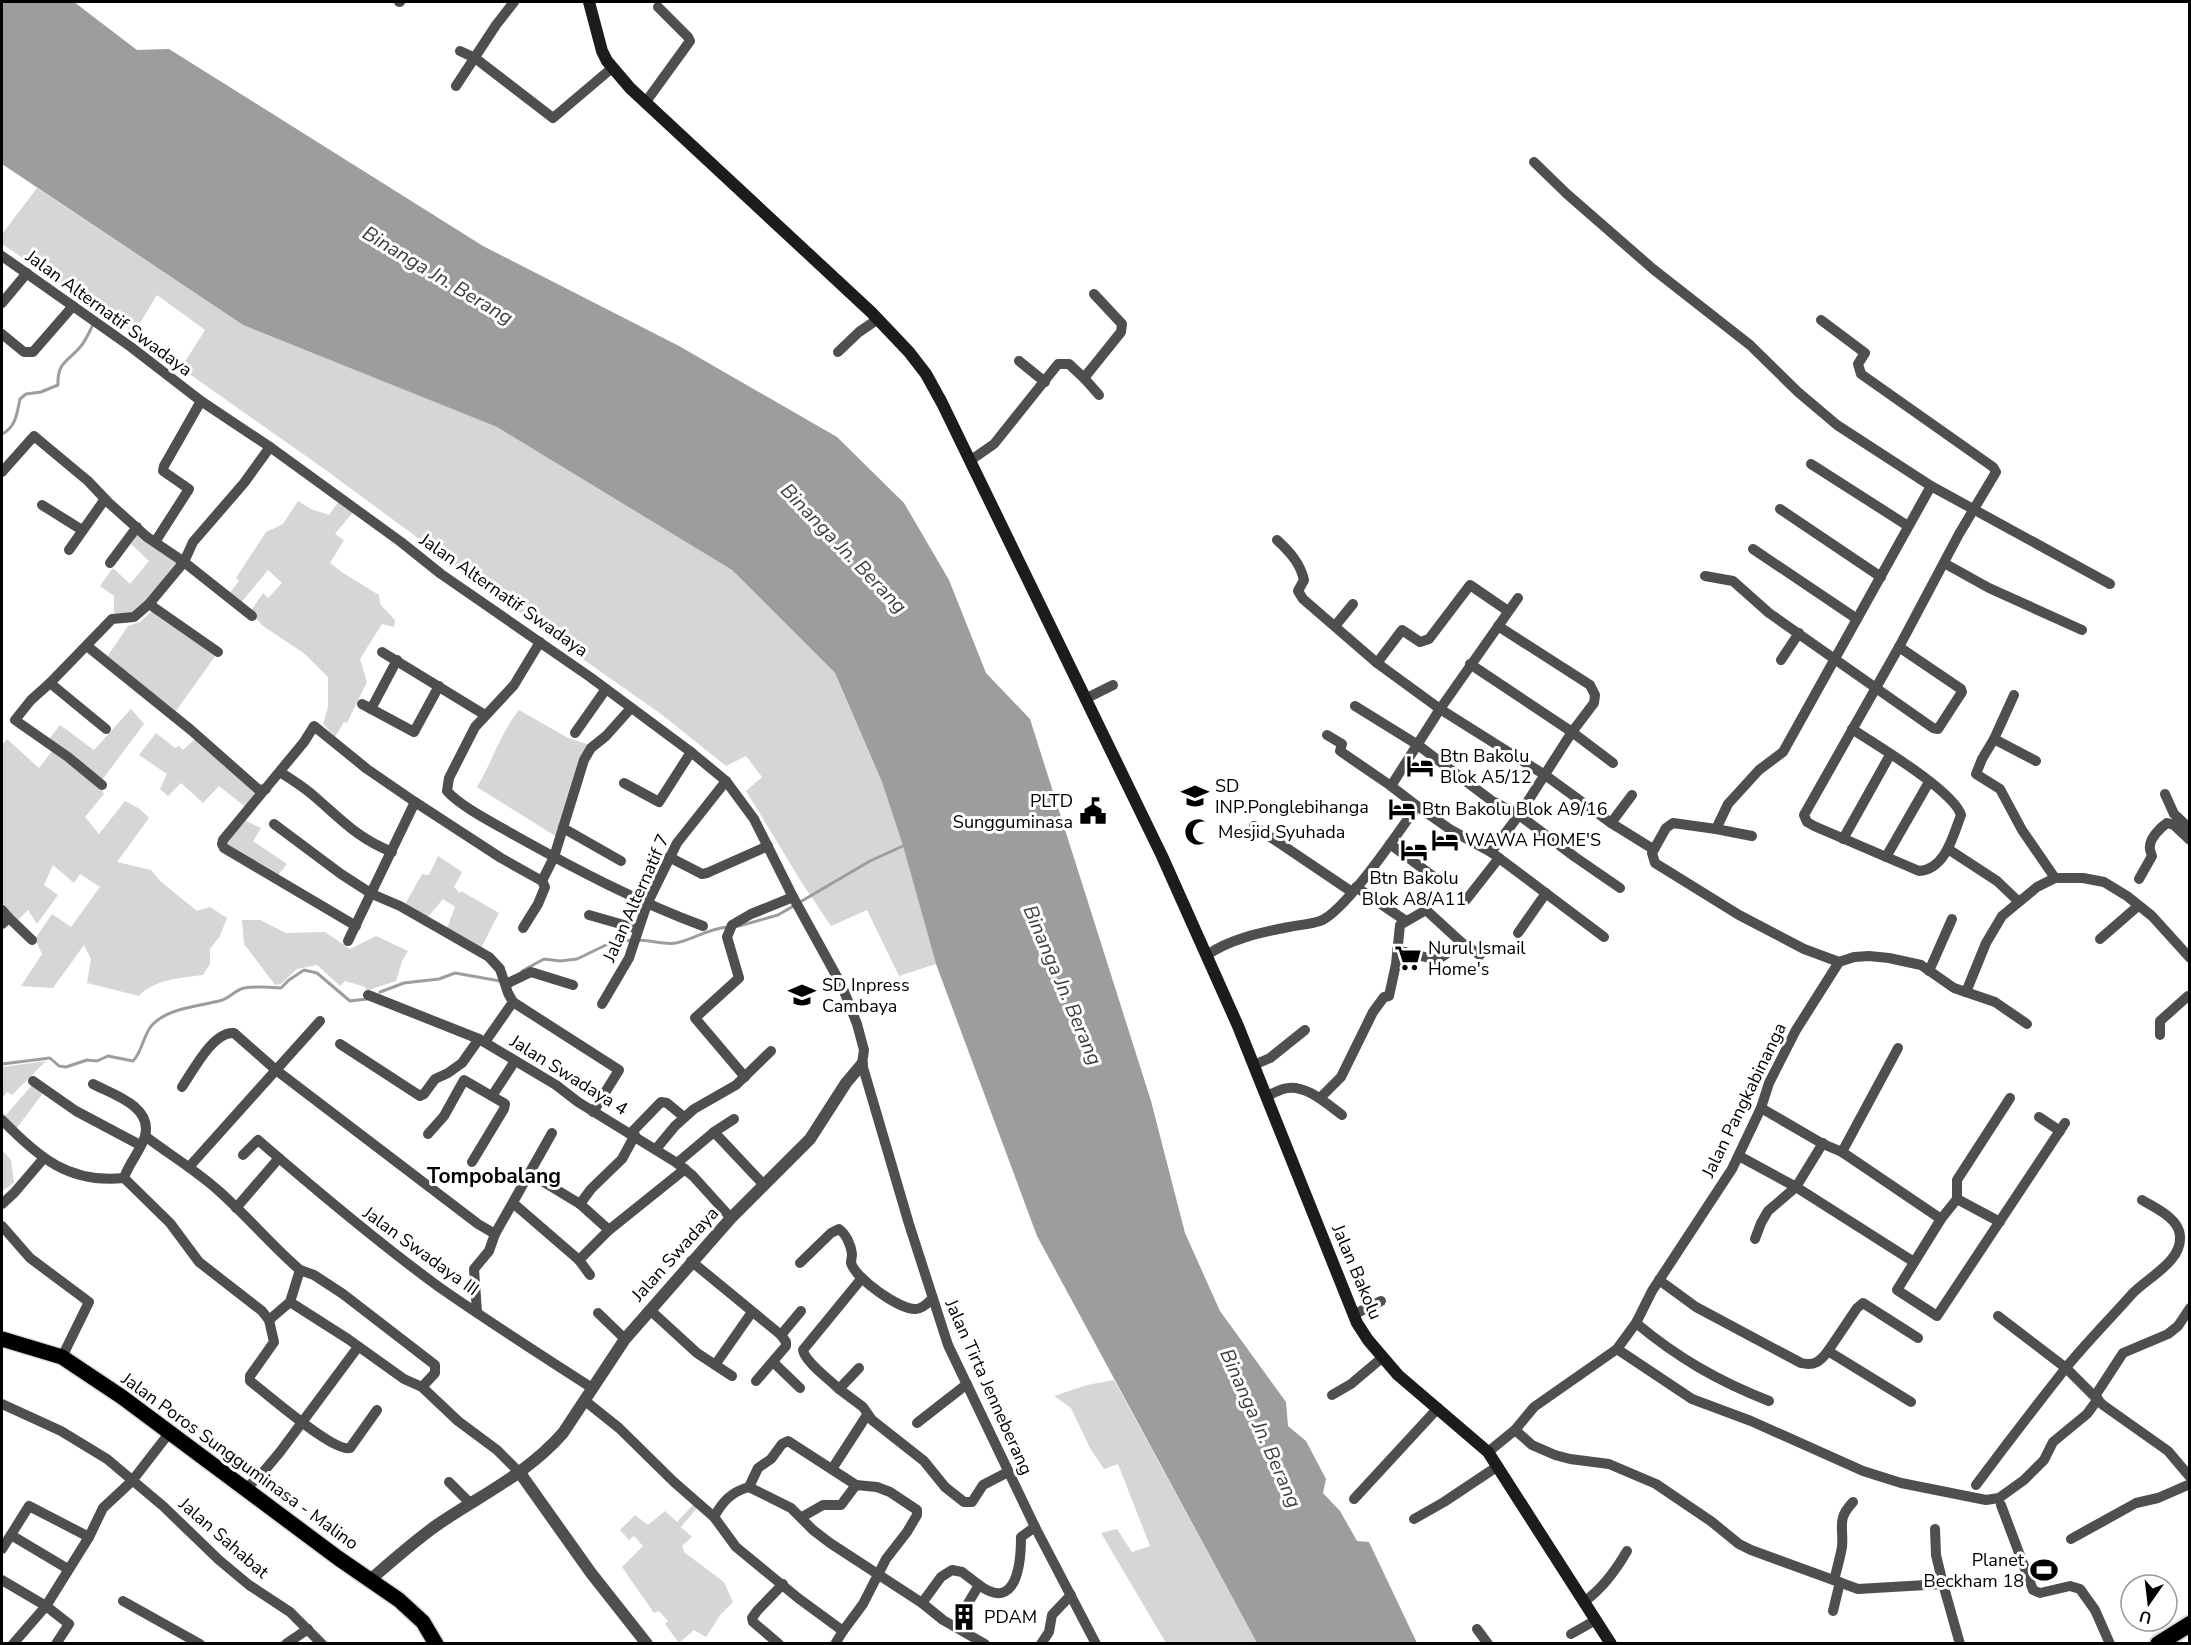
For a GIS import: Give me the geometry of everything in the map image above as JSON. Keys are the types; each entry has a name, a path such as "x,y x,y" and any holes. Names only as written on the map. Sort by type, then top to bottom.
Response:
{"highway":[{"path":"2158,1644 2190,1624"}],"main road":[{"name":"Jalan Bakolu","path":"589,2 602,51 612,68 645,103 878,319 920,365 972,459 1090,697 1207,955 1357,1312 1362,1331 1398,1375 1493,1449 1498,1466 1589,1599 1596,1620 1611,1644"},
{"name":"Jalan Poros Sungguminasa - Malino","path":"2,1339 62,1357 170,1432 412,1611 423,1622 436,1644"}],"street":[{"path":"456,86 514,2"},
{"path":"645,103 690,41 658,8"},
{"path":"460,51 475,58 553,118 612,68"},
{"path":"1534,162 1653,269 1750,345 1820,411 1931,486 2110,584"},
{"name":"Jalan Alternatif Swadaya","path":"2,256 201,401 270,447 401,542 441,574 606,689 726,781 754,819 842,986 851,1006 864,1050 862,1064"},
{"path":"2,303 27,273"},
{"path":"1084,378 1123,328 1122,324 1094,294"},
{"path":"2,334 24,352 33,352 73,306"},
{"path":"838,352 878,319"},
{"path":"1821,320 1865,353 1858,364 1861,374 1996,470 1995,476 1973,510 1804,815 1807,822 1918,871 1925,871 1938,863 1948,849 1961,815 1959,810 1929,782 1852,729"},
{"path":"1019,361 1045,382"},
{"path":"972,459 986,452 1006,431 1058,364 1066,363 1100,395"},
{"path":"155,542 189,489 163,471 201,401"},
{"path":"2,472 34,436 155,542 252,616"},
{"path":"102,785 68,757 15,720 31,700 112,619 134,617 149,604 184,562 193,542 244,483 270,447"},
{"path":"1811,464 1908,526"},
{"path":"1716,829 1728,804 1759,770 1783,752 1931,486"},
{"path":"69,550 105,499"},
{"path":"42,505 82,530"},
{"path":"1780,509 1881,578"},
{"path":"110,563 137,527"},
{"path":"1277,540 1294,556 1302,572 1304,580 1298,591 1300,594 1377,663 1440,709 1653,849"},
{"path":"1753,549 1857,619"},
{"path":"1944,563 1989,588 2082,630"},
{"path":"1705,576 1733,582 1769,613 1875,688 1935,729 1941,727 1962,692 1957,686 1899,647"},
{"path":"1377,663 1402,630 1420,642 1429,639 1470,585 1508,611"},
{"path":"1391,786 1470,664 1518,598"},
{"path":"149,604 218,652"},
{"path":"1335,626 1353,604"},
{"path":"1466,900 1572,732 1594,703 1594,690 1571,671 1498,626"},
{"path":"1781,660 1799,633"},
{"path":"540,642 514,685 485,715 467,742 449,778 447,791 495,824 554,857 647,904 703,926"},
{"path":"87,646 259,790 267,789"},
{"path":"382,652 485,715"},
{"path":"397,660 367,707 414,732 439,686"},
{"path":"1470,664 1572,732 1613,764"},
{"path":"50,683 106,729"},
{"path":"1090,697 1113,685"},
{"path":"576,733 606,689"},
{"path":"2014,694 1976,774 2000,789 2022,830 2055,878"},
{"path":"1355,706 1418,745 1491,801 1519,815 1620,888"},
{"path":"542,881 554,857 577,779 588,752 631,708"},
{"path":"356,926 225,848 222,844 304,742 314,726 367,769 415,802 501,858 542,881 545,887 543,894 523,928"},
{"path":"1327,735 1342,744 1340,751 1451,830 1495,855 1604,937"},
{"path":"1994,739 2036,761"},
{"path":"624,783 659,802 691,752"},
{"path":"1844,839 1890,755"},
{"path":"280,772 314,795 341,822 364,839 392,852"},
{"name":"Jalan Alternatif 7","path":"602,1004 629,958 647,904 669,857 687,829 726,781"},
{"path":"1886,857 1929,782"},
{"path":"2165,794 2174,814 2190,829"},
{"path":"1611,823 1632,795"},
{"path":"348,941 415,802"},
{"path":"1207,955 1227,944 1274,930 1320,921 1337,910 1417,806"},
{"path":"1752,836 1673,823 1666,828 1652,853 1655,863 1730,910 1804,949 1839,962 1854,957 1869,956 1889,957 1921,965 1954,987 1995,1002 2027,1024"},
{"path":"274,824 372,894 400,906 489,957 498,966 513,1002 619,1070 593,1112"},
{"path":"2139,879 2152,856 2150,846 2152,840 2163,826 2174,825 2190,840"},
{"path":"1254,826 1406,921"},
{"path":"563,828 621,861"},
{"path":"1390,844 1438,880"},
{"path":"669,857 702,874 768,846"},
{"path":"1948,849 1997,881 2018,901"},
{"path":"1966,992 1990,935 2002,916 2037,887 2055,878 2066,876 2096,879 2121,892 2152,916 2190,958"},
{"path":"1518,933 1546,893"},
{"path":"745,1077 695,1018 740,978 728,937 732,925 751,914 794,897"},
{"path":"2100,939 2139,906"},
{"path":"1320,1098 1341,1077 1373,1012 1384,997 1389,996 1400,925 1426,910 1462,943 1479,955"},
{"path":"589,915 638,929"},
{"path":"4,917 32,940"},
{"path":"1929,971 1952,919"},
{"path":"1397,950 1437,960 1462,943"},
{"name":"Jalan Pangkabinanga","path":"1493,1449 1515,1430 1534,1407 1546,1397 1617,1349 1636,1323 1659,1280 1739,1156 1761,1108 1769,1083 1796,1030 1839,962"},
{"path":"506,984 531,972 573,985"},
{"name":"Jalan Swadaya 4","path":"368,995 482,1041 556,1085 593,1112 633,1134 681,1166 731,1218"},
{"path":"2160,1035 2160,1021 2189,996"},
{"path":"340,1044 421,1096 435,1079 462,1063 513,1002"},
{"path":"189,1167 320,1021"},
{"path":"1254,1065 1270,1058 1305,1030"},
{"path":"182,1087 216,1039 227,1032 234,1033 276,1070 478,1224 495,1234"},
{"path":"1842,1152 1898,1048"},
{"path":"656,1149 684,1117 702,1103 736,1085 771,1051"},
{"path":"492,1096 515,1061"},
{"name":"Jalan Swadaya","path":"370,1580 412,1543 520,1473 553,1445 625,1339 731,1218 810,1139 846,1083 862,1064"},
{"name":"Jalan Tirta Jenneberang","path":"862,1064 932,1299 948,1345 1035,1527 1096,1644"},
{"path":"428,1134 444,1116 464,1080 502,1102 505,1106 472,1162"},
{"path":"33,1081 76,1111 143,1141 189,1167 236,1208 300,1270 314,1275 343,1294 435,1365 435,1373 422,1387"},
{"path":"93,1084 129,1102 143,1119 143,1141 124,1178"},
{"path":"1266,1097 1284,1088 1294,1088 1320,1098 1342,1115"},
{"path":"2010,1098 1957,1180 1957,1199 1941,1219 1897,1290 1937,1316 2063,1127 2039,1117"},
{"path":"580,1204 591,1189 622,1159 633,1134 661,1102 668,1103 684,1117"},
{"path":"1761,1108 1842,1152 1941,1219"},
{"path":"579,1260 681,1166 714,1132 734,1119"},
{"path":"2,1120 26,1144 67,1171 90,1179 124,1178 170,1223 199,1262 262,1311 269,1320 274,1342 250,1376 250,1381 302,1422 332,1443 348,1450 377,1410"},
{"path":"477,1312 474,1269 489,1251 495,1234 552,1132"},
{"path":"714,1132 764,1185"},
{"name":"Jalan Swadaya III","path":"243,1155 258,1140 370,1234 441,1288 592,1388"},
{"path":"1755,1239 1768,1211 1796,1187 1823,1143"},
{"path":"1739,1156 1796,1187 1914,1262"},
{"path":"2,1204 44,1158"},
{"path":"236,1208 279,1158"},
{"path":"529,1173 580,1204 609,1230"},
{"path":"1957,1199 2001,1222"},
{"path":"1976,1485 2066,1368 2112,1315 2176,1253 2180,1236 2178,1227 2166,1215 2142,1200"},
{"path":"513,1203 579,1260 591,1275"},
{"path":"2,1226 30,1258 89,1302 62,1357"},
{"path":"800,1263 831,1233 839,1229 850,1246 851,1263 862,1278 889,1299 915,1309 932,1299"},
{"path":"691,1262 781,1335 786,1342 786,1346 756,1380"},
{"path":"269,1320 290,1302 300,1270"},
{"path":"862,1278 803,1350 809,1361 839,1389 863,1407 867,1415 924,1461 945,1487 964,1502 972,1502 983,1485 1008,1472"},
{"path":"1659,1280 1696,1307 1800,1363 1809,1365 1817,1363 1863,1303 1918,1338"},
{"path":"1357,1312 1382,1301"},
{"path":"290,1302 404,1379 422,1387 458,1421 497,1450 520,1473 591,1573 647,1644"},
{"path":"1617,1349 1692,1398 1751,1421 1863,1471 1901,1483 1986,1500 1999,1498 2024,1480 2044,1460 2054,1442 2087,1414 2123,1353 2168,1334 2178,1326 2190,1308"},
{"path":"650,1310 697,1353 732,1377"},
{"path":"781,1335 801,1311"},
{"path":"715,1365 752,1312"},
{"path":"598,1313 625,1339"},
{"path":"1998,1316 2066,1368 2097,1398 2155,1440 2168,1451 2190,1477"},
{"path":"1636,1323 1667,1349 1693,1365 1769,1401"},
{"path":"245,1489 259,1477 358,1347"},
{"path":"1828,1351 1911,1402"},
{"path":"1332,1395 1352,1384 1383,1357"},
{"path":"773,1362 800,1388"},
{"path":"839,1389 859,1368"},
{"path":"917,1423 967,1384"},
{"path":"584,1400 619,1428 674,1482 714,1517 736,1547 798,1598 843,1631"},
{"name":"Jalan Sahabat","path":"2,1404 82,1442 108,1459 163,1506 219,1560 249,1585 290,1612 322,1644"},
{"path":"1354,1500 1438,1408"},
{"path":"832,1469 867,1415"},
{"path":"1515,1430 1532,1444 1555,1455 1609,1464 1656,1484 1751,1551 1863,1589 1943,1584"},
{"path":"13,1644 46,1606 89,1536 103,1508 132,1481 170,1432"},
{"path":"714,1517 732,1493 749,1487 758,1468 771,1459 782,1444 788,1441 856,1485 878,1487 915,1508 918,1512 908,1532 892,1549 863,1604 836,1644"},
{"path":"1414,1519 1498,1466"},
{"path":"449,1482 471,1504"},
{"path":"2071,1539 2136,1503 2158,1498 2190,1484"},
{"path":"802,1517 823,1505 841,1505 856,1485"},
{"path":"749,1487 791,1508 813,1530 922,1603 972,1640 985,1644"},
{"path":"1833,1611 1842,1546 1841,1520 1845,1510 1853,1502"},
{"path":"2001,1505 2033,1590 2040,1593 2070,1586 2080,1589 2095,1610 2110,1644"},
{"path":"2,1549 27,1507 31,1506 89,1536"},
{"path":"922,1603 941,1577 952,1570 962,1572 988,1591 996,1594 1002,1593 1011,1586 1021,1556 1021,1536 1035,1527"},
{"path":"1935,1529 1936,1555 1960,1644"},
{"path":"11,1535 68,1569"},
{"path":"1589,1599 1612,1576 1627,1551"},
{"path":"2,1580 46,1606 69,1624 59,1642"},
{"path":"779,1644 752,1620 757,1611 783,1584"},
{"path":"967,1605 979,1585"},
{"path":"1041,1644 1049,1632 1054,1612 1071,1595"},
{"path":"123,1601 200,1644"},
{"path":"1571,1634 1596,1620"},
{"path":"286,1644 308,1629"},
{"path":"1477,1629 1488,1644"}],"shaded area":[{"path":"37,188 243,325 497,427 732,570 835,673 882,782 903,846 936,964 899,976 867,910 831,926 746,791 762,777 746,756 726,766 661,714 181,368 205,330 157,295 134,333 2,244 2,234"},
{"path":"298,501 311,509 329,515 339,501 354,511 335,534 344,540 330,563 379,595 380,604 395,620 394,627 382,624 360,659 367,682 347,723 344,722 335,737 323,724 328,707 328,677 305,654 263,626 250,612 263,593 268,598 282,583 268,570 240,604 229,594 239,581 236,578 266,532 283,524"},
{"path":"139,531 180,563 135,615 114,613 114,596 100,586 113,568 130,584 149,561 131,544"},
{"path":"152,611 216,655 176,711 107,657 128,626 140,622"},
{"path":"131,709 144,724 99,784 104,794 85,817 99,834 125,801 140,809 149,818 117,862 151,870 160,881 197,911 210,907 227,918 220,936 210,949 210,964 203,975 177,978 160,983 145,990 139,996 87,983 91,959 84,945 53,988 21,986 42,954 35,939 52,914 71,927 100,887 80,874 74,883 53,865 44,885 58,895 37,924 28,910 18,920 2,904 2,745 7,739 39,768 56,746 50,738 60,725 94,750"},
{"path":"519,710 568,738 590,745 557,837 477,787 507,728"},
{"path":"156,733 175,748 179,746 183,750 196,738 263,795 248,809 219,786 203,803 181,783 168,796 160,789 167,774 139,755"},
{"path":"246,821 261,828 253,841 287,864 274,880 220,846"},
{"path":"438,856 462,872 454,887 460,893 461,891 499,913 481,948 447,928 455,907 443,899 427,918 404,906 422,874 429,875"},
{"path":"242,920 260,920 286,933 325,932 350,949 376,936 408,951 402,961 396,981 366,991 365,987 345,981 340,986 317,965 297,969 281,984 275,985 244,944"},
{"path":"46,1061 12,1095 7,1092 2,1098 2,1067"},
{"path":"32,1085 43,1093 16,1129 2,1125 2,1112 6,1115"},
{"path":"2,1150 11,1160 14,1183 2,1191"},
{"path":"1114,1380 1257,1643 1166,1643 1101,1533 1117,1529 1132,1552 1150,1546 1118,1464 1104,1469 1090,1448 1071,1408 1054,1396 1087,1385"},
{"path":"693,1505 697,1508 681,1527 692,1537 682,1546 685,1553 724,1582 733,1602 721,1614 706,1637 694,1630 679,1643 665,1624 668,1621 659,1611 654,1613 622,1567 643,1546 634,1536 629,1540 620,1530 635,1515 648,1525 665,1511 677,1522"}],"water":[{"name":"Binanga Jn. Berang","path":"2,2 74,2 137,50 169,49 483,246 679,346 837,437 904,503 949,580 986,673 1030,719 1151,1101 1185,1233 1220,1311 1286,1402 1288,1426 1306,1441 1326,1479 1323,1493 1340,1511 1357,1541 1369,1542 1417,1643 1257,1643 1037,1236 936,964 903,846 882,782 835,673 732,570 497,427 243,325 2,164"}],"waterway":[{"path":"2,434 13,424 20,399 26,394 41,392 58,385 61,367 83,344 93,325"},
{"path":"739,926 778,915 870,861 903,846"},
{"path":"638,940 676,943 727,927"},
{"path":"522,971 544,959 560,961 577,959 608,944 631,940"},
{"path":"2,1064 50,1058 59,1066 66,1067 87,1060 97,1061 108,1056 133,1061 150,1028 167,1014 223,1000 244,988 281,988 304,970 317,973 350,1001 367,999"},
{"path":"380,992 404,983 439,979 455,973 500,981"}],"place":[{"name":"Btn Bakolu Blok A5/12","path":"1420,766"},
{"name":"SD INP.Ponglebihanga","path":"1195,796"},
{"name":"Btn Bakolu Blok A9/16","path":"1402,809"},
{"name":"PLTD Sungguminasa","path":"1093,811"},
{"name":"Mesjid Syuhada","path":"1198,832"},
{"name":"WAWA HOME'S","path":"1445,840"},
{"name":"Btn Bakolu Blok A8/A11","path":"1414,850"},
{"name":"Nurul Ismail Home's","path":"1408,958"},
{"name":"SD Inpress Cambaya","path":"802,995"},
{"name":"Planet Beckham 18","path":"2044,1570"},
{"name":"PDAM","path":"964,1617"}],"district":[{"name":"Tompobalang","path":"494,1176"}]}
